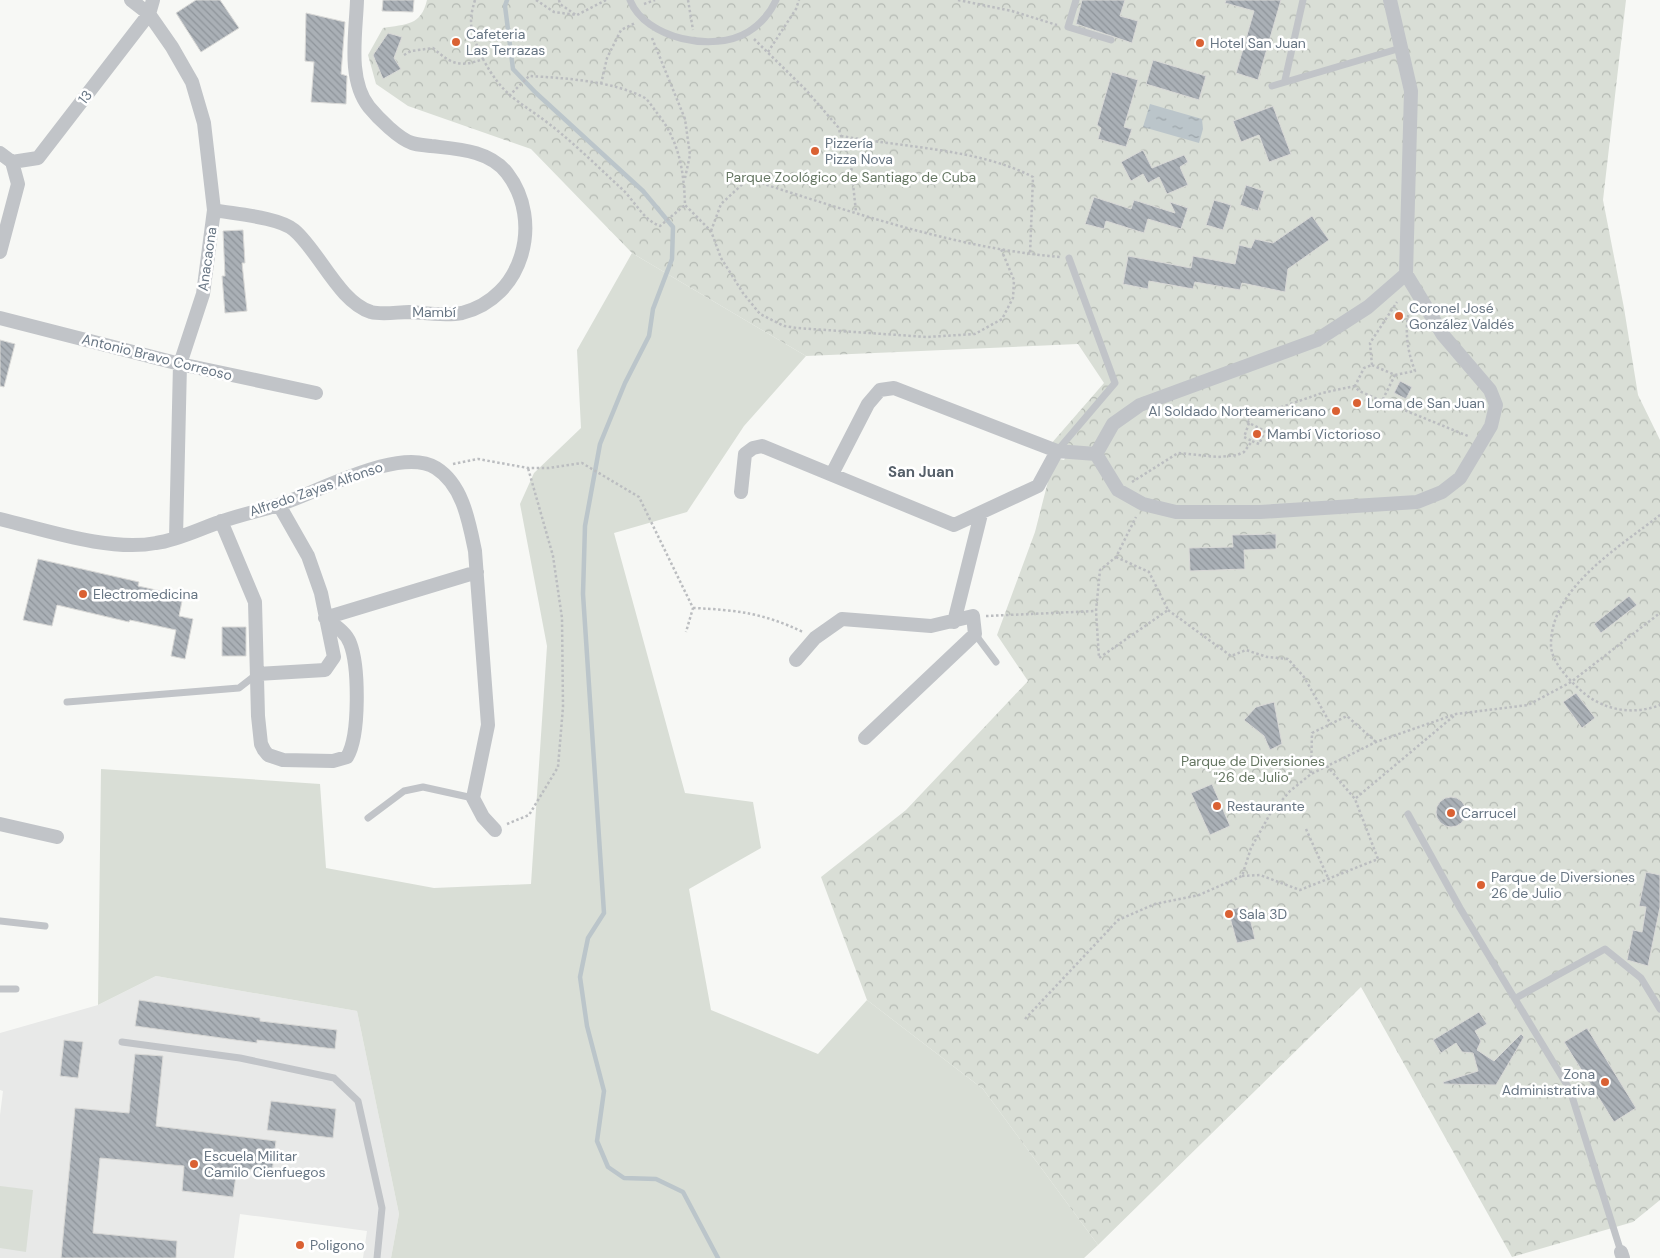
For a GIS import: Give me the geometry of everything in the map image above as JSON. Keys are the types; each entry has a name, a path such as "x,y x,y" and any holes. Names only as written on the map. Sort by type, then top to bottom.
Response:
{"street":[{"name":"Anacaona","path":"131,0 148,14 172,47 192,82 204,123 214,210 203,294 180,364 176,538"},
{"path":"148,14 152,0"},
{"name":"Mambí","path":"214,210 274,222 293,229 353,301 372,312 461,313 484,304 502,291 515,273 524,249 526,229 522,205 516,187 506,172 489,158 468,150 412,143 385,124 368,105 356,77 357,0"},
{"path":"1096,454 1118,490 1143,504 1176,512 1260,512 1417,502 1442,492 1460,478 1491,426 1496,405 1490,390 1443,334 1406,274 1411,91 1390,0"},
{"name":"13","path":"12,162 38,158 148,14"},
{"path":"0,153 12,162 18,184 4,225 0,252"},
{"path":"1096,454 1113,424 1140,404 1317,340 1368,307 1406,274"},
{"name":"Antonio Bravo Correoso","path":"0,318 180,364 316,393"},
{"path":"832,474 868,404 880,390 894,388 1057,451 1096,454"},
{"path":"741,492 745,454 752,448 762,446 954,525 1038,486 1057,451"},
{"name":"Alfredo Zayas Alfonso","path":"0,520 116,545 156,544 221,521 279,505 385,465 413,462 435,467 454,483 464,506 476,551 488,725 473,798"},
{"path":"258,674 325,670 334,657 322,593 308,556 279,505"},
{"path":"954,622 981,514"},
{"path":"221,521 255,602 261,744 268,755 293,760 333,761 347,757 353,742 355,717 353,654 347,636 326,618"},
{"path":"326,618 477,572"},
{"path":"796,660 815,638 842,619 931,626 973,616 975,634 866,738"},
{"path":"473,798 483,817 495,830"},
{"path":"0,824 57,837"}],"lane":[{"path":"630,0 634,11 659,32 681,39 717,41 748,33 765,18 776,0"},
{"path":"1076,0 1068,27 1111,40"},
{"path":"1285,80 1303,0"},
{"path":"1272,86 1285,80 1401,48"},
{"path":"1057,451 1115,383 1068,258"},
{"path":"975,634 996,662"},
{"path":"66,702 238,688 258,674"},
{"path":"368,818 404,790 423,787 473,798"},
{"path":"1408,814 1460,908 1570,1090 1622,1255"},
{"path":"0,920 45,926"},
{"path":"1516,998 1604,949 1641,978 1660,1010"},
{"path":"0,988 16,989"},
{"path":"122,1042 240,1058 334,1078 358,1101 382,1208 377,1258"}],"path":[{"path":"475,0 469,17 472,35 494,79 510,96 548,123 628,195 650,222 660,226 685,205"},
{"path":"536,0 554,12 577,15 606,0"},
{"path":"559,0 560,4 577,15"},
{"path":"599,0 600,4"},
{"path":"688,0 695,40"},
{"path":"768,52 796,9 799,0"},
{"path":"958,0 1012,11 1068,27"},
{"path":"601,84 607,58 621,30 644,20 685,119 690,155 685,181 685,205 711,231 721,258 743,293 760,314 784,326 927,337 975,334 1002,319 1013,298 1014,280 1001,248"},
{"path":"748,33 806,90 838,127 851,165 856,213"},
{"path":"404,55 412,51 433,48 448,61 470,64 483,59"},
{"path":"510,96 529,76 566,78 601,84 646,99 667,125 677,146 685,181"},
{"path":"841,136 956,152 1017,168 1033,177 1030,255"},
{"path":"711,231 721,204 748,179 910,228 1030,255 1068,258"},
{"path":"1372,365 1370,343 1399,299"},
{"path":"1355,386 1364,368 1372,365 1395,375 1414,371 1410,359 1405,325 1410,306"},
{"path":"1382,401 1395,375"},
{"path":"1355,386 1359,391 1482,442"},
{"path":"1249,423 1265,431 1259,444 1244,437 1249,423 1247,419 1329,391 1355,386"},
{"path":"1118,490 1178,453 1218,458 1244,452 1252,442"},
{"path":"435,467 478,459 528,468 549,468 582,463 639,497 693,608 686,632"},
{"path":"495,830 529,815 558,767 563,707 562,618 553,556 528,468"},
{"path":"1143,504 1116,557 1100,570 1096,611 1099,658 1168,610"},
{"path":"1660,515 1586,573 1565,600 1555,622 1551,646 1557,661 1571,682 1595,702 1627,712 1660,705"},
{"path":"1116,557 1149,572 1168,610 1231,656 1246,650 1267,658 1288,659 1304,676 1330,723"},
{"path":"693,608 738,610 775,619 815,638"},
{"path":"973,616 1096,611"},
{"path":"1242,876 1250,848 1270,814 1290,791 1311,774 1376,742 1456,714 1528,705 1571,682 1660,612"},
{"path":"1355,799 1456,714"},
{"path":"1311,774 1312,733 1330,723 1347,716 1376,742"},
{"path":"1024,1019 1118,920 1155,904 1199,894 1242,876 1260,875 1300,890 1378,860 1355,799 1327,766"},
{"path":"1306,829 1329,880"}],"shaded area":[{"name":"Escuela Militar Camilo Cienfuegos","path":"156,976 357,1011 399,1214 391,1258 363,1258 367,1231 240,1214 234,1258 0,1258 0,1115 3,1091 0,1090 0,1033 98,1005"}],"green space":[{"path":"427,0 1626,0 1603,200 1624,308 1638,395 1660,440 1660,1200 1633,1222 1512,1257 1361,987 1098,1245 983,1089 867,1000 821,877 906,810 1028,681 997,635 1035,532 1054,458 1064,460 1069,452 1050,445 1104,383 1078,344 806,356 632,253 531,149 408,106 376,84 368,55 383,28 405,24 417,19 421,15"},
{"path":"632,253 806,356 744,426 687,512 614,533 685,793 753,802 761,848 689,889 711,1010 818,1054 867,1000 983,1089 1098,1245 1084,1258 391,1258 399,1214 357,1011 156,976 98,1005 101,769 320,784 326,868 434,888 531,884 547,646 520,504 534,473 581,428 577,350"},
{"path":"0,1186 33,1190 26,1252 0,1248"}],"water":[{"path":"1150,104 1202,119 1203,129 1199,143 1143,127"}],"building":[{"path":"196,0 220,0 239,28 201,52 176,13"},
{"path":"383,0 414,0 413,12 382,11"},
{"path":"1082,0 1125,0 1120,16 1138,21 1132,43 1076,24"},
{"path":"1226,0 1281,0 1258,80 1236,73 1254,11 1225,3"},
{"path":"306,13 345,22 341,74 347,76 346,104 311,102 314,62 305,61"},
{"path":"388,33 402,37 394,58 401,69 383,79 373,55"},
{"path":"1153,60 1206,76 1199,100 1146,84"},
{"path":"1112,72 1138,80 1124,127 1132,129 1126,147 1098,139 1101,128 1097,125"},
{"path":"1273,106 1291,154 1269,162 1259,135 1241,142 1233,121"},
{"path":"1143,150 1152,168 1184,155 1188,162 1180,167 1188,185 1167,194 1159,177 1148,183 1143,174 1131,181 1121,162"},
{"path":"1246,185 1264,191 1258,211 1240,205"},
{"path":"1094,197 1131,209 1134,200 1175,213 1170,202 1188,208 1181,229 1148,219 1144,233 1106,221 1104,229 1085,224"},
{"path":"1214,200 1231,205 1223,230 1206,225"},
{"path":"1312,216 1329,240 1288,269 1285,292 1242,283 1240,290 1195,282 1193,289 1149,281 1148,289 1123,284 1128,256 1191,268 1193,256 1235,264 1239,245 1251,248 1255,239 1273,243"},
{"path":"243,230 245,263 242,263 247,311 225,313 222,276 225,276 223,231"},
{"path":"0,340 15,344 4,387 0,386"},
{"path":"1400,381 1412,387 1406,399 1394,393"},
{"path":"1276,534 1276,549 1244,550 1245,569 1190,571 1189,548 1233,547 1232,535"},
{"name":"Electromedicina","path":"38,559 139,582 138,586 183,596 179,616 193,619 185,659 171,656 176,630 130,620 129,622 57,605 52,626 23,620"},
{"path":"1629,596 1637,605 1601,633 1594,624"},
{"path":"222,627 246,627 246,656 222,656"},
{"path":"1576,693 1595,718 1582,728 1563,702"},
{"path":"1274,702 1282,744 1270,750 1264,736 1244,720 1256,707"},
{"path":"1212,784 1230,826 1210,835 1191,793"},
{"name":"Carrucel","path":"1451,797 1462,801 1466,812 1462,823 1451,827 1440,823 1436,812 1440,801"},
{"path":"1646,872 1660,875 1660,907 1648,966 1627,960 1633,930 1642,932 1646,907 1639,906"},
{"path":"1247,906 1255,939 1237,943 1228,910"},
{"path":"139,1000 260,1018 260,1021 337,1030 335,1049 257,1040 257,1043 135,1026"},
{"path":"1479,1012 1487,1024 1475,1031 1481,1041 1477,1050 1494,1061 1521,1034 1524,1037 1496,1085 1444,1084 1443,1082 1478,1071 1473,1053 1462,1052 1456,1043 1441,1053 1433,1040"},
{"path":"1587,1028 1636,1108 1614,1122 1564,1042"},
{"path":"64,1040 83,1042 78,1078 60,1076"},
{"path":"135,1054 163,1056 156,1126 276,1141 272,1172 237,1168 233,1197 182,1191 184,1166 100,1158 93,1233 177,1241 176,1258 61,1258 75,1108 129,1113"},
{"path":"271,1101 336,1109 333,1138 267,1130"}],"waterway":[{"path":"507,0 505,6 513,69 536,93 643,191 673,227 672,259 653,309 649,336 625,383 600,444 585,526 583,594 604,913 588,938 580,977 587,1026 604,1091 597,1141 608,1167 624,1178 656,1179 683,1192 718,1258"}],"place":[{"name":"Cafeteria Las Terrazas","path":"456,42"},
{"name":"Hotel San Juan","path":"1200,43"},
{"name":"Pizzería Pizza Nova","path":"815,151"},
{"name":"Coronel José González Valdés","path":"1399,316"},
{"name":"Loma de San Juan","path":"1357,403"},
{"name":"Al Soldado Norteamericano","path":"1336,411"},
{"name":"Mambí Victorioso","path":"1257,434"},
{"name":"Electromedicina","path":"83,594"},
{"name":"Restaurante","path":"1217,806"},
{"name":"Carrucel","path":"1451,813"},
{"name":"Parque de Diversiones 26 de Julio","path":"1481,885"},
{"name":"Sala 3D","path":"1229,914"},
{"name":"Zona Administrativa","path":"1605,1082"},
{"name":"Escuela Militar Camilo Cienfuegos","path":"194,1164"},
{"name":"Poligono","path":"300,1245"}],"district":[{"name":"San Juan","path":"921,472"}],"park label":[{"name":"Parque Zoológico de Santiago de Cuba","path":"851,177"},
{"name":"Parque de Diversiones \"26 de Julio\"","path":"1253,770"}]}
